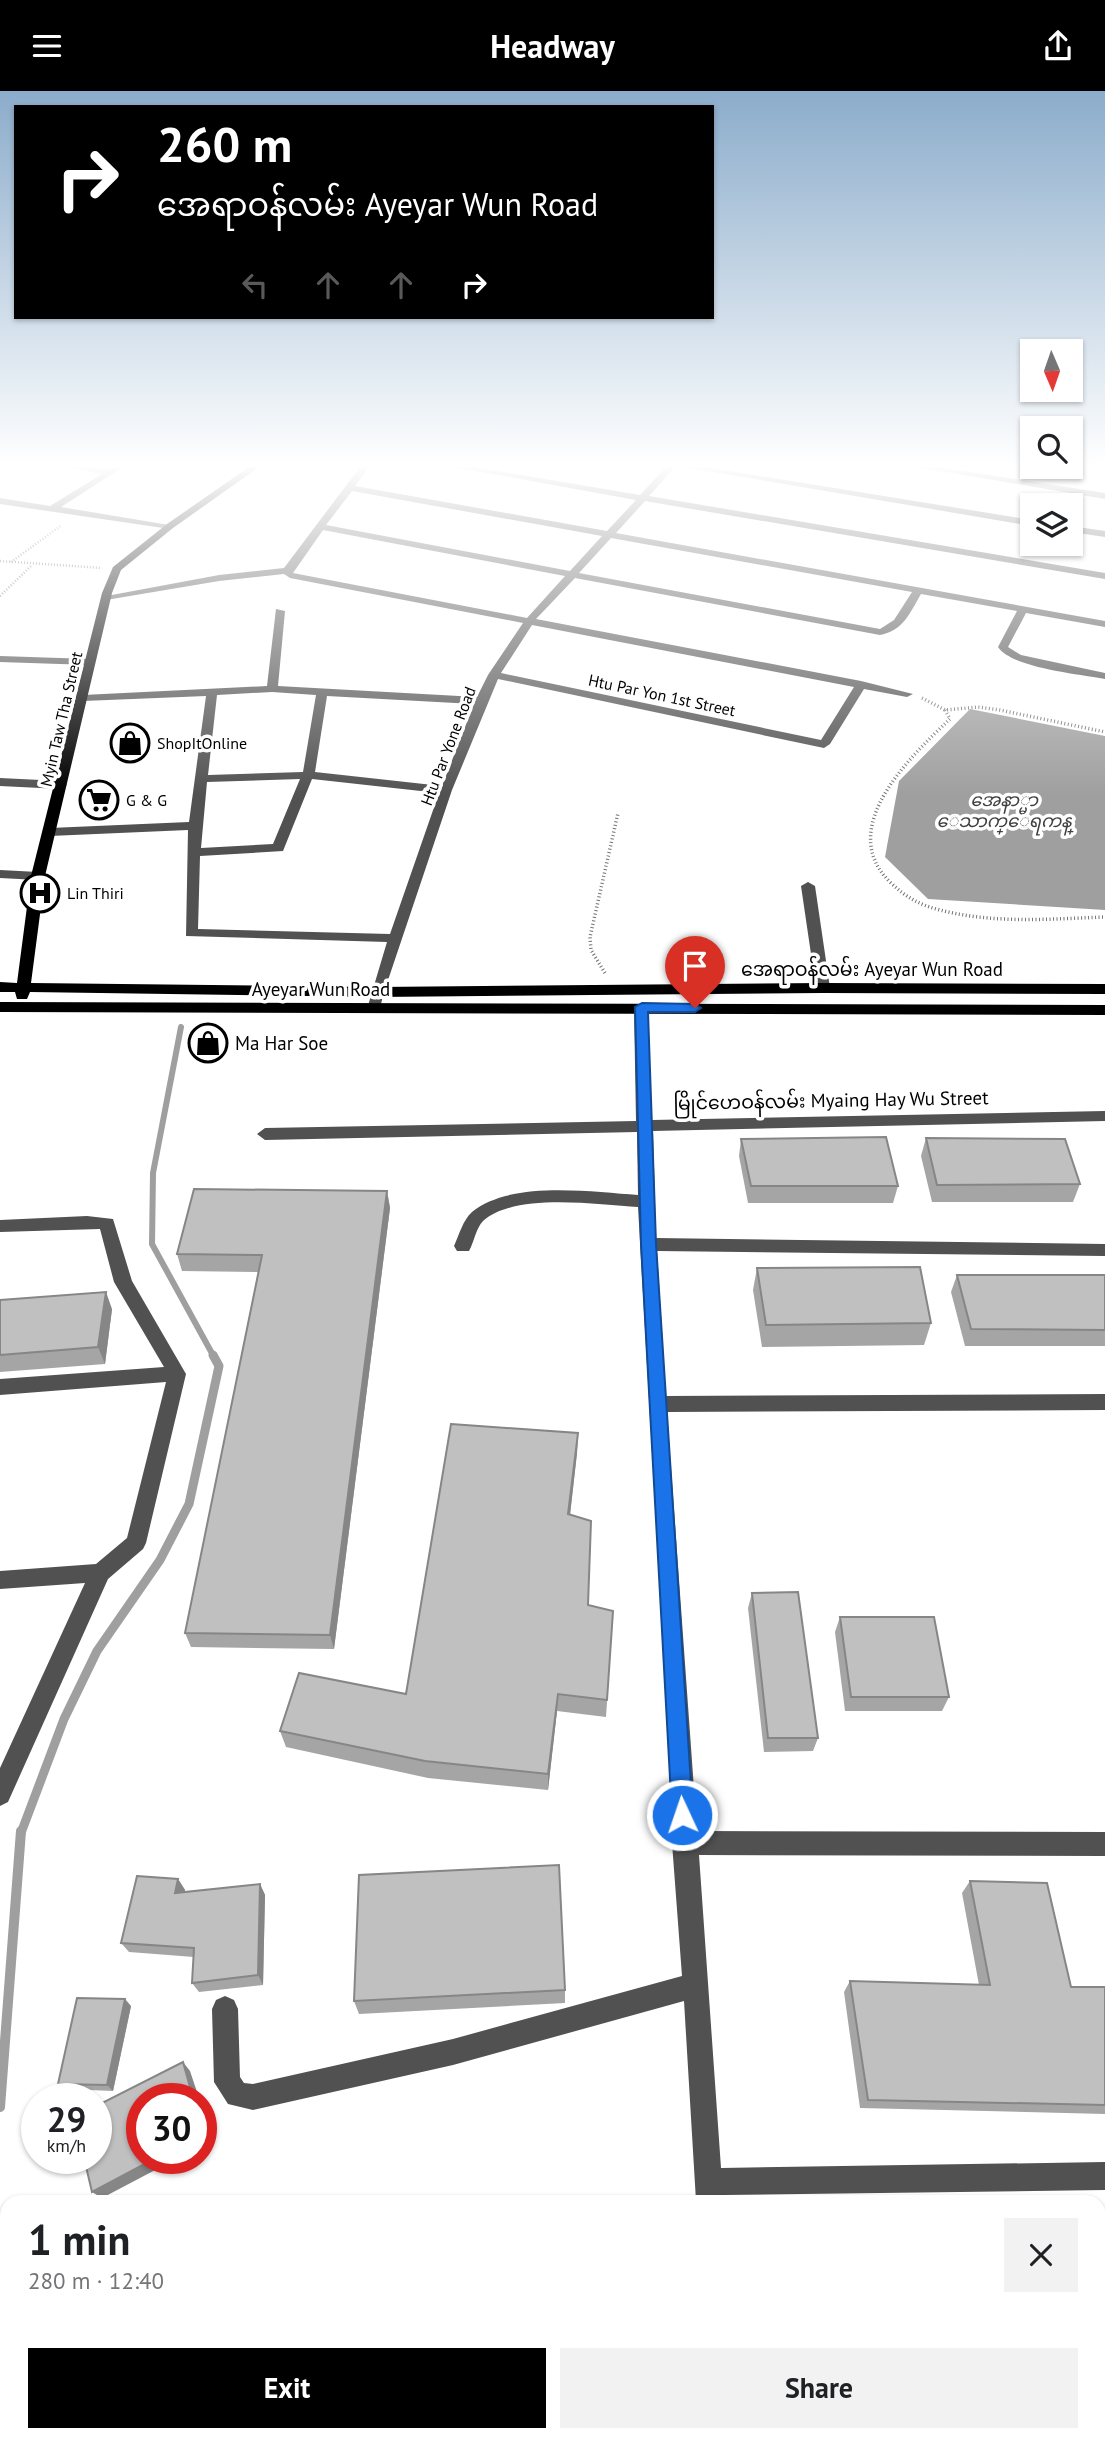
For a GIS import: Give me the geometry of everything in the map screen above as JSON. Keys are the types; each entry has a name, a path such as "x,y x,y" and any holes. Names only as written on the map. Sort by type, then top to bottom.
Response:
{"main road":[{"name":"Myin Taw Tha Street","path":"20,1007 38,876 106,597 114,577"},
{"name":"Ayeyar Wun Road","path":"0,987 377,992 617,991 640,999"},
{"name":"အေရာဝန်လမ်း Ayeyar Wun Road","path":"640,999 823,988 1105,989"},
{"name":"Ayeyar Wun Road","path":"0,1007 374,1009 640,999"},
{"name":"အေရာဝန်လမ်း Ayeyar Wun Road","path":"640,999 1105,1010"}],"street":[{"path":"106,597 156,591 227,577"},
{"path":"299,577 531,619 907,694"},
{"name":"Htu Par Yone Road","path":"374,1009 377,992 446,790 481,701 494,675 531,619 570,577"},
{"path":"586,577 880,632 896,627 918,590"},
{"path":"844,577 1105,624"},
{"path":"1023,609 1003,647 1007,653 1018,658 1105,675"},
{"path":"272,689 280,611"},
{"path":"0,659 90,662"},
{"name":"Htu Par Yon 1st Street","path":"494,675 824,744 861,684"},
{"path":"83,698 272,689 481,701"},
{"path":"194,852 278,848 308,775 322,691"},
{"path":"212,693 195,826 191,933 397,939"},
{"path":"200,779 308,775 446,790"},
{"path":"0,782 61,785"},
{"path":"50,832 195,826"},
{"path":"0,874 38,876"},
{"path":"808,886 823,988"},
{"path":"640,999 657,1404 709,2192 1105,2176"},
{"name":"မြိုင်ဟေဝန်လမ်း Myaing Hay Wu Street","path":"265,1134 1105,1116"},
{"path":"463,1245 476,1217 500,1204 535,1198 647,1201"},
{"path":"0,1226 87,1221 107,1223 123,1282 177,1374 136,1543 100,1573 0,1794"},
{"path":"649,1244 1105,1250"},
{"path":"0,1387 177,1374"},
{"path":"657,1404 1105,1402"},
{"path":"0,1580 100,1573"},
{"path":"684,1843 1105,1845"},
{"path":"225,2008 227,2082 237,2095 253,2097 453,2052 694,1986"}],"path":[{"path":"0,596 19,577"},
{"path":"907,694 945,710 978,707 1000,710 1105,732"},
{"path":"945,710 950,719 923,744 893,779 878,804 869,835 873,862 881,879 918,903 967,914 1026,918 1105,917"},
{"path":"617,991 591,950 590,937 618,813"}],"water":[{"name":"အေနာ္မာ ေသာက္ေရကန္","path":"970,709 1105,736 1105,910 928,899 885,857 899,781"}],"building":[{"path":"886,1137 898,1186 751,1186 741,1139"},
{"path":"926,1138 1065,1139 1080,1184 937,1185"},
{"path":"194,1189 387,1191 330,1635 185,1633 262,1255 177,1254"},
{"path":"920,1267 931,1323 766,1325 757,1268"},
{"path":"957,1275 1105,1275 1105,1330 971,1329"},
{"path":"106,1292 98,1347 0,1355 0,1300"},
{"path":"451,1424 578,1433 568,1514 591,1521 588,1605 613,1611 607,1700 558,1694 548,1774 425,1761 280,1731 299,1673 406,1694"},
{"path":"798,1592 818,1738 768,1738 752,1593"},
{"path":"840,1617 934,1617 949,1697 851,1697"},
{"path":"559,1865 565,1990 354,2001 359,1875"},
{"path":"137,1876 178,1879 175,1893 260,1884 258,1975 192,1983 194,1948 121,1943"},
{"path":"970,1881 1047,1883 1071,1987 1105,1987 1105,2105 868,2100 850,1981 990,1985"},
{"path":"77,1998 125,1999 107,2083 58,2083"},
{"path":"183,2062 189,2083 141,2083"},
{"path":"126,2091 126,2174 92,2192 88,2174 112,2174 112,2098"}],"waterway":[{"path":"181,1027 153,1173 152,1244 214,1357"},
{"path":"21,1833 64,1719 97,1651 160,1560 189,1504 219,1366 213,1355"},
{"path":"0,2107 21,1831"}],"place":[{"name":"ShopItOnline","path":"130,743"},
{"name":"G & G","path":"99,800"},
{"name":"Lin Thiri","path":"40,893"},
{"name":"Ma Har Soe","path":"208,1043"}],"route":[{"path":"682,1815 649,1244 642,1007 695,1008"}]}
